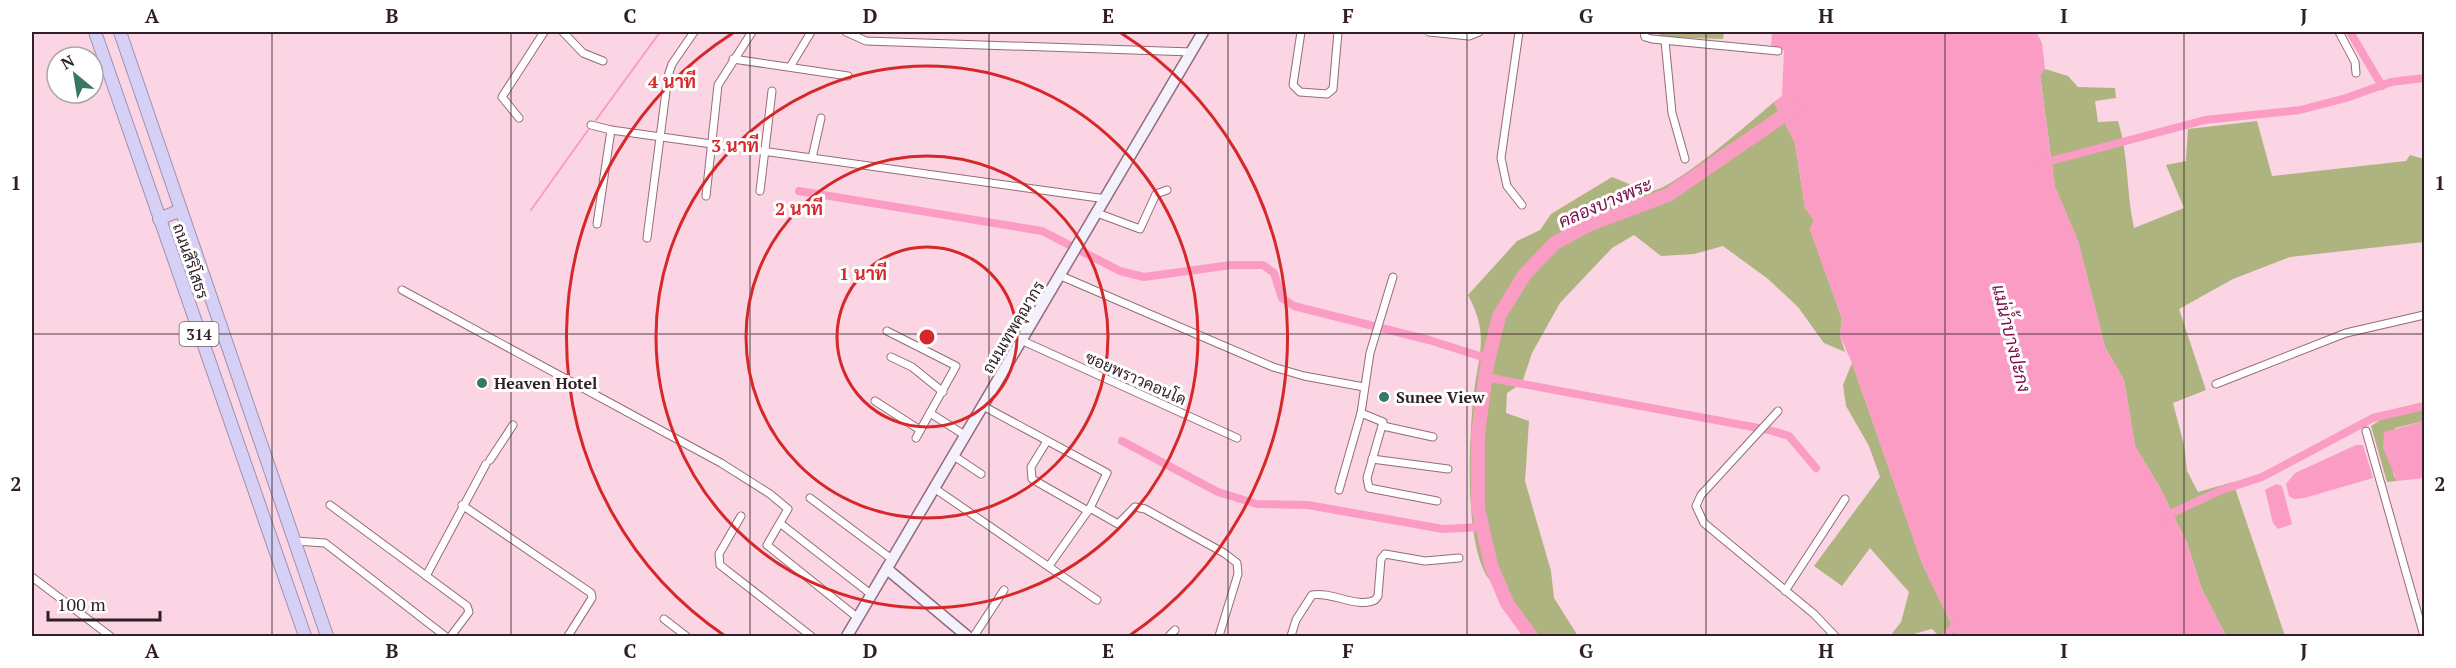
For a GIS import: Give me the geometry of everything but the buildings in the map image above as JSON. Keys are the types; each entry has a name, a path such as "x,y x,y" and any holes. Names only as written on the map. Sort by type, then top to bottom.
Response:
{"highway":[{"name":"ถนนสิริโสธร","path":"95,32 305,636"},
{"name":"ถนนสิริโสธร","path":"121,32 327,636"},
{"path":"159,219 181,210"}],"main road":[{"name":"ถนนเทพคุณากร","path":"847,636 1023,341 1203,32"},
{"path":"890,564 967,636"}],"street":[{"path":"519,118 502,97 544,32"},
{"path":"564,32 583,53 603,61"},
{"path":"647,238 662,137 668,76 672,64 694,32"},
{"path":"706,196 714,144 718,85 752,32"},
{"path":"790,66 811,32"},
{"path":"846,32 866,41 1192,52"},
{"path":"1300,32 1293,85 1300,92 1327,94 1333,89 1338,32"},
{"path":"1429,32 1468,36 1479,32"},
{"path":"1519,32 1501,159 1507,186 1522,205"},
{"path":"1644,32 1645,37 1665,40 1778,51"},
{"path":"2339,32 2355,62 2356,73"},
{"path":"1665,40 1670,102 1677,138 1685,159"},
{"path":"733,59 848,76"},
{"path":"760,191 772,91"},
{"path":"812,158 821,118"},
{"path":"591,125 611,130 1106,199"},
{"path":"597,224 611,130"},
{"path":"1097,213 1140,229 1156,194 1167,190"},
{"path":"1061,276 1273,367 1364,387"},
{"path":"1339,490 1361,413 1364,387 1378,324 1393,277"},
{"path":"402,290 721,463 786,506 787,513 768,543 769,547 858,618"},
{"path":"2216,384 2346,333 2424,315"},
{"path":"887,331 954,365 955,372 916,438"},
{"name":"ซอยพราวคอนโด","path":"1023,341 1238,438"},
{"path":"891,357 912,367 943,392"},
{"path":"875,401 920,430"},
{"path":"983,406 1107,473 1089,510 1049,566"},
{"path":"1778,411 1701,495 1696,506 1697,513 1712,532 1814,614 1835,636"},
{"path":"930,413 966,436"},
{"path":"1361,413 1380,420 1383,426 1367,478 1369,488 1437,501"},
{"path":"426,576 462,506 513,425"},
{"path":"1383,426 1433,437"},
{"path":"2366,431 2424,636"},
{"path":"1047,441 1031,467 1029,474 1032,479 1118,524 1131,509 1139,507 1189,533 1237,563 1238,573 1219,636"},
{"path":"954,456 981,474"},
{"path":"1372,459 1448,469"},
{"path":"934,488 1097,600"},
{"path":"810,498 890,564"},
{"path":"1785,591 1845,499"},
{"path":"330,505 469,609 451,636"},
{"path":"462,506 591,592 592,598 568,636"},
{"path":"741,516 719,554 720,565 811,636"},
{"path":"781,524 872,595"},
{"path":"295,541 325,543 446,636"},
{"path":"1291,636 1296,620 1312,595 1322,594 1364,602 1375,600 1378,596 1381,560 1385,554 1425,561 1460,558"},
{"path":"32,577 110,636"},
{"path":"974,636 1004,590"},
{"path":"664,619 686,636"},
{"path":"1169,636 1175,630"}],"green space":[{"path":"1660,32 1724,32 1723,39 1659,37"},
{"path":"2045,69 2068,76 2078,87 2115,88 2116,98 2095,101 2098,122 2118,121 2122,134 2134,228 2184,208 2166,165 2186,161 2188,129 2257,121 2272,176 2406,161 2410,155 2424,159 2424,242 2290,257 2233,279 2179,309 2206,390 2173,403 2184,445 2187,471 2198,492 2233,482 2285,636 2226,636 2201,587 2187,543 2159,486 2135,446 2124,380 2105,347 2078,241 2055,187 2040,75"},
{"path":"1774,102 1795,143 1805,208 1814,220 1810,229 1842,319 1840,336 1845,352 1824,343 1798,307 1768,279 1723,246 1694,254 1661,256 1634,235 1612,248 1560,303 1532,353 1522,383 1507,393 1506,413 1529,421 1525,481 1551,571 1554,598 1578,636 1536,636 1507,596 1485,573 1474,536 1471,513 1470,441 1481,336 1475,310 1468,295 1517,241 1540,230 1551,214 1612,177 1647,191 1662,188 1713,153"},
{"path":"1852,363 1922,563 1957,636 1939,636 1932,629 1906,636 1890,636 1901,622 1909,592 1870,548 1842,586 1814,566 1880,477 1869,446 1846,406 1843,385"},
{"path":"2424,409 2424,421 2395,428 2393,474 2397,481 2387,482 2371,426 2382,419"}],"water":[{"name":"แม่น้ำบางปะกง","path":"1772,32 2036,32 2042,43 2045,69 2040,76 2055,187 2078,241 2105,347 2124,380 2135,446 2159,486 2187,543 2201,587 2226,636 1957,636 1922,563 1852,363 1840,336 1842,319 1810,229 1814,220 1805,208 1795,143 1774,102 1782,96 1784,50 1771,45"},
{"path":"2424,421 2424,478 2397,481 2383,448 2384,432"},
{"path":"2356,445 2363,445 2373,478 2304,498 2294,499 2289,496 2286,484 2295,473"},
{"path":"2276,484 2282,486 2292,524 2278,529 2273,523 2265,490"}],"waterway":[{"path":"596,120 660,32"},
{"path":"2350,32 2382,86"},
{"path":"2043,163 2205,120 2300,110 2346,98 2391,82 2424,78"},
{"name":"คลองบางพระ","path":"1531,636 1507,603 1491,565 1478,508 1478,434 1487,365 1499,316 1525,274 1555,243 1588,225 1668,195 1796,107"},
{"path":"531,210 588,130"},
{"path":"799,191 1042,231 1120,271 1144,277 1231,265 1263,265 1274,273 1282,298 1294,306 1429,340 1489,359"},
{"path":"1485,377 1769,430 1789,436 1816,468"},
{"path":"2164,517 2219,491 2262,477 2373,418 2424,406"},
{"path":"1122,441 1218,492 1257,504 1308,505 1443,529 1482,527"},
{"path":"1946,636 1959,620"}],"place":[{"name":"Heaven Hotel","path":"482,383"},
{"name":"Sunee View","path":"1384,397"}]}
